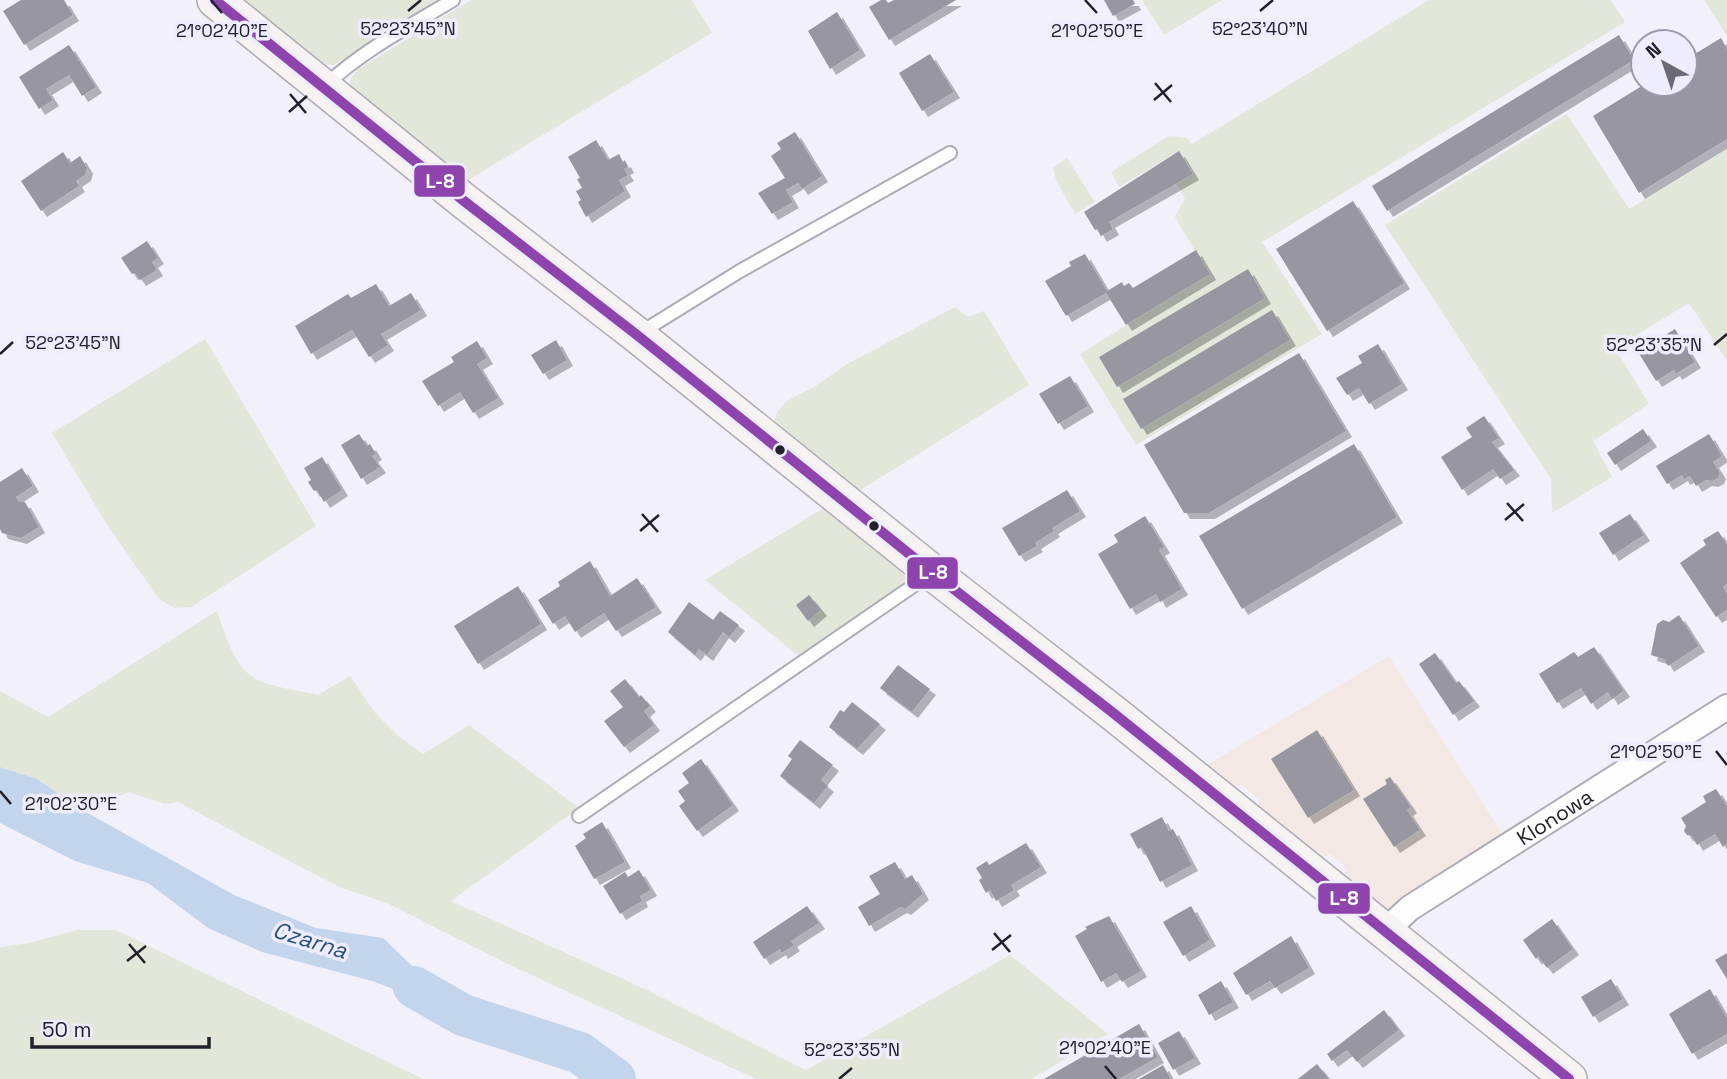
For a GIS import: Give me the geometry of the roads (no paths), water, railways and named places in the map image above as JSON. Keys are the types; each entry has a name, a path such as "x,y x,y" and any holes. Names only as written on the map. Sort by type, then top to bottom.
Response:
{"street":[{"path":"215,0 933,573 1112,712 1569,1079"},
{"name":"Klonowa","path":"1385,931 1410,908 1727,707"}],"lane":[{"path":"323,88 346,67 453,0"},
{"path":"637,335 740,271 950,153"},
{"path":"579,816 933,573"}],"water":[{"path":"0,767 37,779 86,812 234,895 316,928 383,938 463,1015 372,981 262,952 208,928 148,883 75,861 0,823"}],"waterway":[{"name":"Czarna","path":"414,987 463,1015 580,1053 615,1079"}]}
